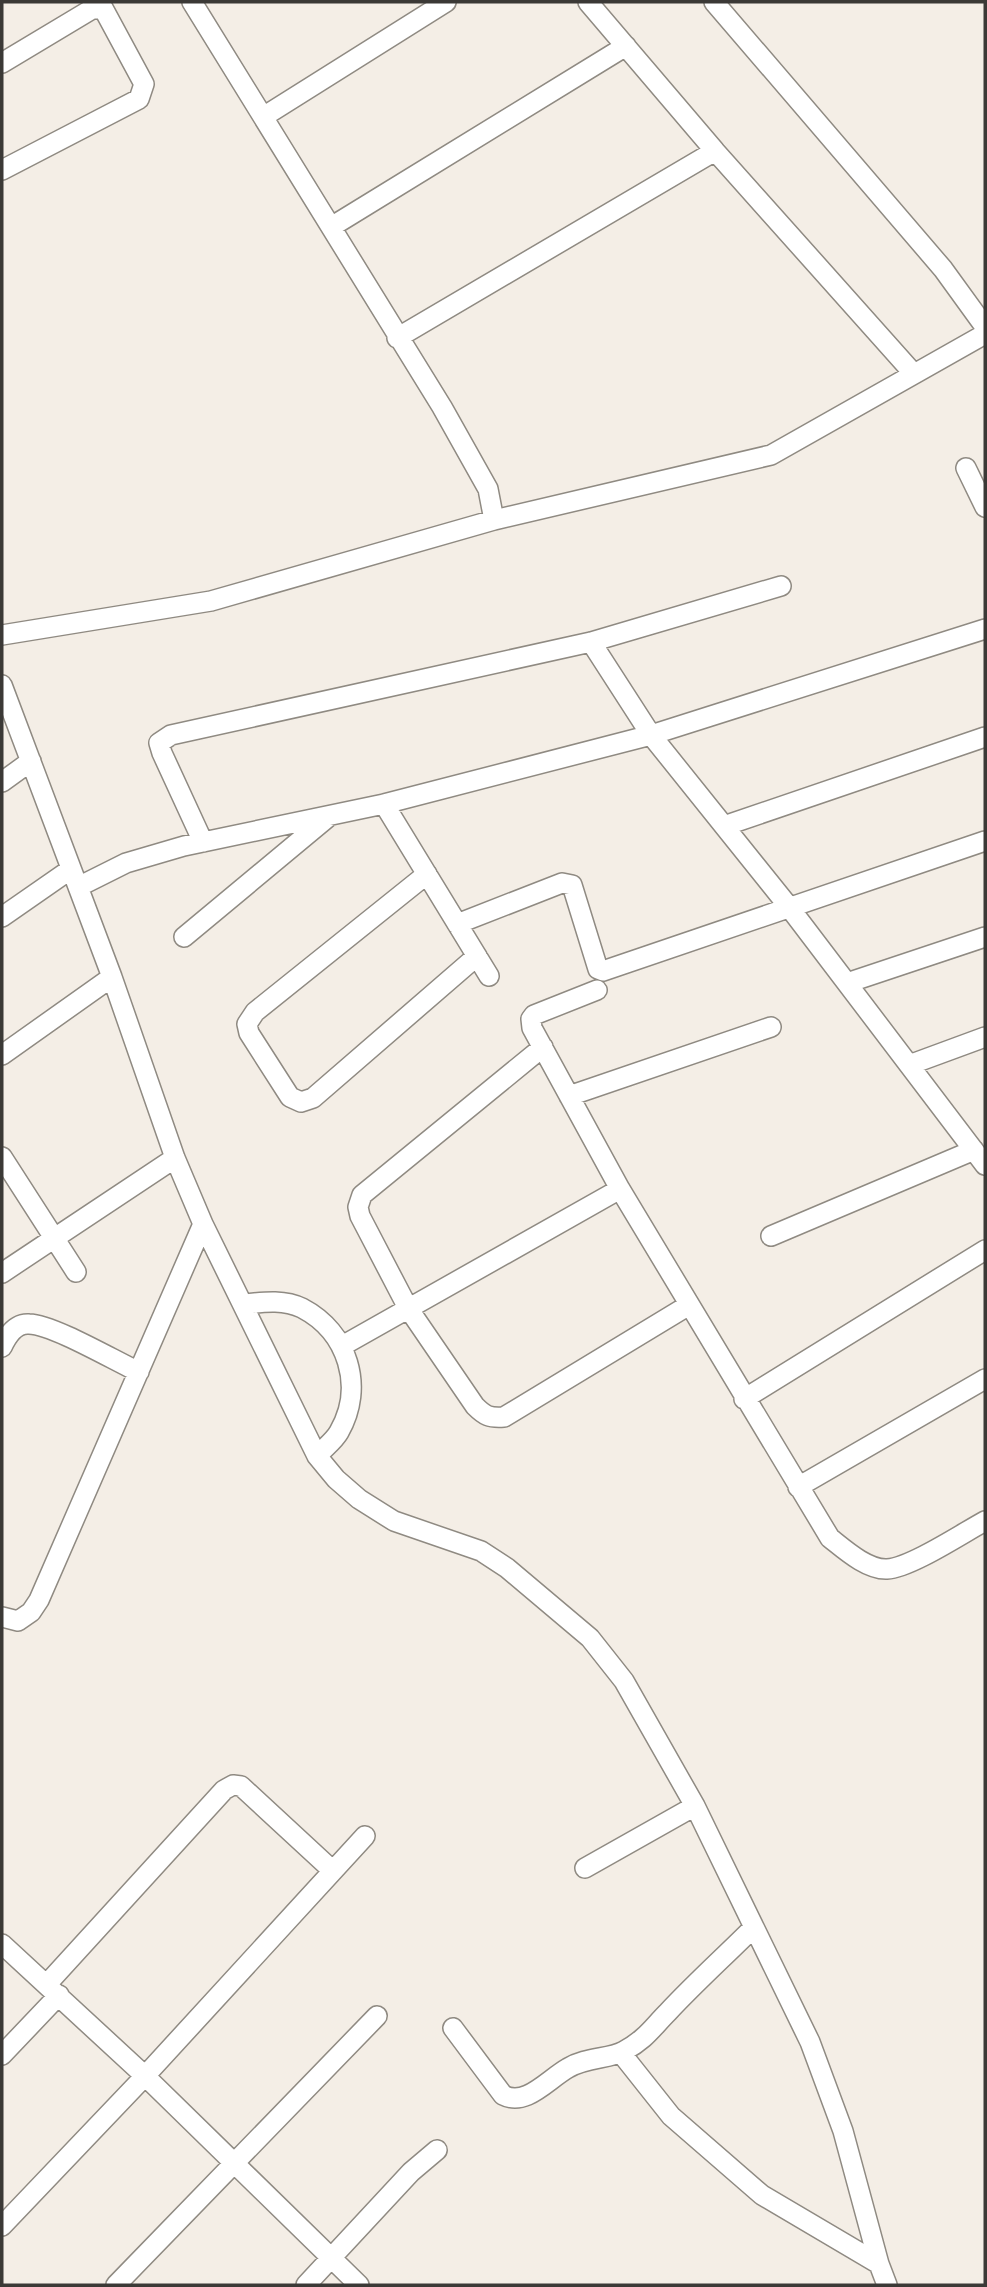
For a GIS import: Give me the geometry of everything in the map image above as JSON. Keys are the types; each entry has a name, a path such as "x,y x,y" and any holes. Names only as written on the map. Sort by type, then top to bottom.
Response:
{"street":[{"path":"194,2 397,338 442,407 488,489 494,520"},
{"path":"263,117 446,2"},
{"path":"589,2 715,151 914,374"},
{"path":"714,2 943,269 985,327"},
{"path":"2,63 92,9 103,8 144,84 139,99 2,170"},
{"path":"331,227 626,46"},
{"path":"397,338 715,151"},
{"path":"2,617 5,635 211,601 494,520 771,455 985,334"},
{"path":"966,468 985,507"},
{"path":"203,842 162,753 159,743 171,736 591,642 781,586"},
{"path":"2,917 75,878 126,863 203,842 384,804 651,735 985,629"},
{"path":"591,642 651,735 789,907 980,1158 771,1236"},
{"path":"2,685 112,977 175,1158 203,1224 317,1456 359,1499 394,1521 481,1551 507,1568 590,1638 624,1681 695,1806 752,1928 810,2042 844,2130 887,2285"},
{"path":"724,826 985,737"},
{"path":"2,782 31,761"},
{"path":"384,804 489,976"},
{"path":"184,937 331,815"},
{"path":"457,924 562,883 572,885 598,969 603,971 985,841"},
{"path":"427,874 255,1012 247,1024 249,1033 290,1097 301,1102 313,1098 477,956"},
{"path":"847,983 985,937"},
{"path":"2,1055 112,977"},
{"path":"597,990 534,1015 531,1024 620,1189 830,1538 860,1561 886,1569 920,1558 985,1521"},
{"path":"569,1096 771,1027"},
{"path":"909,1065 985,1037"},
{"path":"542,1047 362,1195 358,1207 360,1216 408,1308 475,1406 491,1418 505,1417 689,1305"},
{"path":"2,1157 76,1272"},
{"path":"2,1273 175,1158"},
{"path":"342,1346 620,1189"},
{"path":"2,1617 18,1621 31,1612 39,1600 203,1224"},
{"path":"744,1399 985,1250"},
{"path":"244,1304 272,1301 300,1307 324,1323 342,1346 352,1375 351,1406 338,1434 317,1456"},
{"path":"2,1347 12,1330 27,1323 51,1330 139,1373"},
{"path":"798,1487 985,1378"},
{"path":"2,2055 53,1989 224,1790 233,1785 241,1786 333,1871"},
{"path":"585,1868 695,1806"},
{"path":"2,2226 145,2076 365,1836"},
{"path":"453,2028 503,2095 512,2100 522,2099 569,2067 589,2059 621,2053 652,2032 666,2013 752,1928"},
{"path":"2,1944 145,2076 359,2285"},
{"path":"116,2285 377,2016"},
{"path":"621,2053 671,2116 762,2195 879,2264"},
{"path":"306,2285 411,2172 437,2150"}]}
